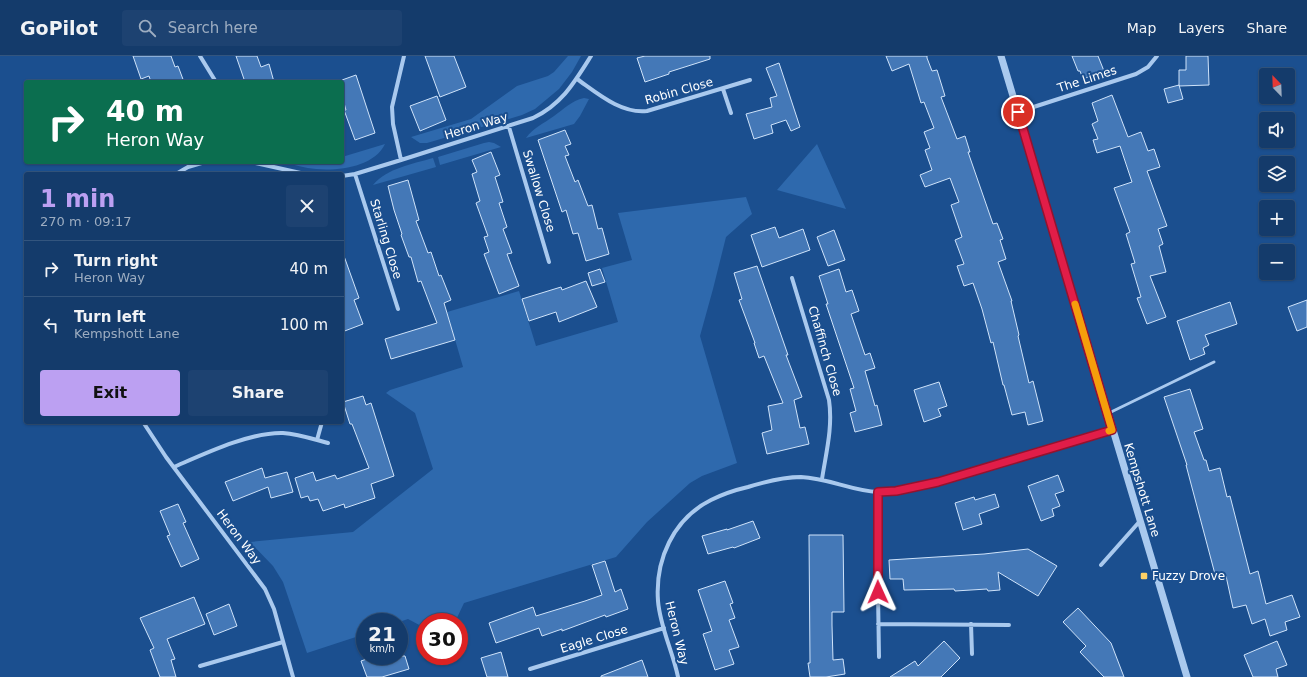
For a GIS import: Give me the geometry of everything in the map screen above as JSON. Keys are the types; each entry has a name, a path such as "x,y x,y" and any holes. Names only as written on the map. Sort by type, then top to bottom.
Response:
{"street":[{"path":"200,56 215,80"},
{"path":"401,160 392,116 392,107 404,56"},
{"name":"Heron Way","path":"344,176 355,174 401,160 509,127 533,118 552,107 562,98 577,79 591,56"},
{"name":"Kempshott Lane","path":"1001,56 1187,677"},
{"name":"The Limes","path":"1018,112 1136,74 1148,67 1157,56"},
{"name":"Robin Close","path":"577,79 616,105 632,111 640,112 750,80"},
{"name":"Robin Close","path":"723,89 731,113"},
{"name":"Swallow Close","path":"509,127 549,262"},
{"path":"180,172 199,164"},
{"path":"260,164 296,172"},
{"name":"Starling Close","path":"355,174 398,310"},
{"name":"Chaffinch Close","path":"792,278 829,400 830,423 822,479"},
{"name":"Heron Way","path":"144,424 174,467 265,589 274,609 293,677"},
{"path":"317,440 321,424"},
{"name":"Heron Way","path":"678,677 664,628 658,598 659,571 664,552 675,532 690,515 710,500 754,485 801,477 822,479 862,490 878,492 896,491 938,482 1112,430"},
{"path":"174,467 222,448 264,435 282,433 293,434 328,443"},
{"path":"878,492 877,529 879,657"},
{"path":"1101,565 1140,521"},
{"path":"878,624 1009,625"},
{"path":"971,624 972,654"},
{"name":"Eagle Close","path":"530,669 664,628"},
{"path":"200,666 284,642"}],"lane":[{"path":"1107,414 1214,362"}],"shaded area":[{"path":"568,56 581,56 572,72 559,89 535,109 522,115 427,143 420,143 411,137 471,119 517,86 548,76 554,72"},
{"path":"584,98 589,99 574,124 526,138 535,129 575,101"},
{"path":"489,142 501,147 440,165 438,157"},
{"path":"385,144 380,152 373,158 355,166 335,169 316,169 291,164 344,164 344,156"},
{"path":"817,144 846,209 777,190"},
{"path":"433,158 436,167 373,185 385,174"},
{"path":"746,197 752,214 726,237 700,336 737,463 702,476 690,483 647,522 616,557 464,603 459,613 416,613 416,623 408,619 408,613 356,613 356,637 307,653 283,582 273,566 250,542 353,532 433,469 415,413 386,393 390,390 463,367 447,312 519,291 536,346 618,322 602,268 632,260 618,213"}],"building":[{"path":"133,56 171,56 175,67 178,66 183,80 150,80 149,76 141,79"},
{"path":"236,56 257,56 261,67 269,64 273,80 244,80"},
{"path":"425,56 454,56 466,87 440,97"},
{"path":"645,56 710,56 710,59 669,72 669,74 645,82 637,58"},
{"path":"886,56 927,56 932,71 937,70 945,96 941,97 957,139 965,136 970,152 968,152 993,224 997,223 1003,239 1000,240 1006,259 998,262 1012,301 1018,336 1029,383 1033,381 1043,421 1028,425 1025,412 1012,415 993,342 991,343 973,283 964,286 957,266 964,264 955,240 962,237 951,205 959,202 950,178 925,187 920,175 932,170 925,150 930,148 924,132 934,128 924,102 921,103 909,64 892,71"},
{"path":"1072,56 1098,56 1104,71 1083,79"},
{"path":"1186,56 1208,56 1209,85 1179,86 1179,70 1186,70"},
{"path":"779,63 800,127 791,131 786,120 771,125 773,133 754,139 746,114 772,107 770,98 777,96 766,68"},
{"path":"356,75 375,133 355,140 344,110 346,110 344,103 344,80 342,80"},
{"path":"1179,85 1183,99 1168,103 1164,89"},
{"path":"1112,95 1128,137 1141,132 1148,151 1154,149 1160,167 1147,171 1167,226 1158,229 1163,244 1159,246 1166,272 1150,276 1166,317 1147,324 1137,298 1141,297 1131,264 1135,263 1126,234 1130,232 1114,188 1132,182 1120,146 1097,153 1093,140 1098,139 1092,124 1098,121 1092,103"},
{"path":"437,96 446,120 420,131 410,106"},
{"path":"565,130 571,144 565,146 569,155 565,156 575,182 578,180 588,206 592,205 598,229 602,228 609,254 586,261 578,233 573,234 566,210 562,212 538,140"},
{"path":"491,152 500,175 495,177 503,202 499,203 507,227 503,229 512,253 507,254 519,286 499,294 484,254 489,252 484,237 488,236 476,203 480,201 472,174 477,172 472,160"},
{"path":"408,180 419,220 416,221 428,253 431,252 439,276 441,275 451,300 444,303 455,340 391,359 385,339 437,323 421,281 418,282 411,257 409,257 401,235 402,234 388,186"},
{"path":"775,227 779,238 803,229 810,250 762,267 751,235"},
{"path":"834,230 845,260 828,266 817,237"},
{"path":"344,256 359,298 354,300 363,324 344,331"},
{"path":"757,266 788,355 786,355 802,397 794,400 800,428 805,427 809,444 767,454 762,433 772,430 768,406 783,403 764,356 759,358 739,300 742,299 734,273"},
{"path":"600,269 605,282 592,286 588,273"},
{"path":"839,269 846,292 852,290 859,311 851,314 865,355 870,353 875,368 865,371 875,406 877,405 882,425 855,432 850,413 856,411 850,389 854,388 826,304 828,304 819,276"},
{"path":"586,281 597,307 559,322 556,312 529,321 522,299 561,287 562,290"},
{"path":"1307,300 1307,327 1297,331 1288,307"},
{"path":"1230,302 1237,324 1205,335 1209,345 1203,348 1205,354 1190,360 1177,321"},
{"path":"939,382 947,406 938,409 941,416 924,422 914,390"},
{"path":"1190,389 1203,429 1194,432 1209,471 1220,468 1227,497 1230,496 1250,574 1258,571 1266,604 1292,595 1300,617 1285,622 1287,630 1270,636 1265,619 1252,624 1246,605 1233,608 1226,576 1216,578 1187,465 1164,397"},
{"path":"363,396 366,405 371,403 394,476 371,484 375,498 345,508 344,504 323,511 318,499 310,501 308,496 301,498 295,478 313,472 316,481 335,475 337,479 369,468 352,424 350,424 344,402"},
{"path":"262,468 265,478 287,472 293,492 271,498 268,487 233,501 225,482"},
{"path":"1058,475 1064,491 1055,494 1060,506 1052,509 1054,516 1041,521 1028,486"},
{"path":"995,494 999,507 979,514 982,524 963,530 955,503 974,497 975,500"},
{"path":"178,504 186,522 183,523 199,559 181,567 167,536 170,535 160,511"},
{"path":"753,521 760,538 734,548 708,554 702,536 727,530"},
{"path":"809,535 843,535 844,612 832,612 832,625 833,660 843,659 845,674 826,677 810,677 808,663 810,663"},
{"path":"1028,549 1057,566 1038,596 998,572 1000,590 988,591 987,589 955,591 954,589 904,590 903,579 890,579 889,560 984,554"},
{"path":"605,561 615,592 621,589 628,609 606,617 605,615 562,631 562,629 542,636 539,628 496,643 489,623 533,607 536,616 602,595 592,565"},
{"path":"725,581 733,603 730,604 735,618 729,620 739,647 729,650 734,664 715,670 703,634 712,631 698,590"},
{"path":"194,597 205,624 167,639 175,659 171,660 176,677 160,677 150,650 154,648 140,618"},
{"path":"229,604 237,626 214,635 206,614"},
{"path":"1078,608 1111,643 1124,677 1104,677 1080,652 1086,646 1063,622"},
{"path":"944,641 960,658 941,677 890,677 915,661 918,666"},
{"path":"1277,641 1287,665 1276,669 1278,677 1253,677 1244,655"},
{"path":"501,652 508,677 487,677 481,658"},
{"path":"642,660 648,677 601,677 601,676"},
{"path":"362,665 408,665 409,669 382,677 367,677"}],"slow traffic":[{"path":"1075,304 1112,430 1109,431"}],"place":[{"name":"Fuzzy Drove","path":"1144,576"}],"route":[{"path":"878,592 878,492 896,491 923,486 1112,430 1018,112"}]}
